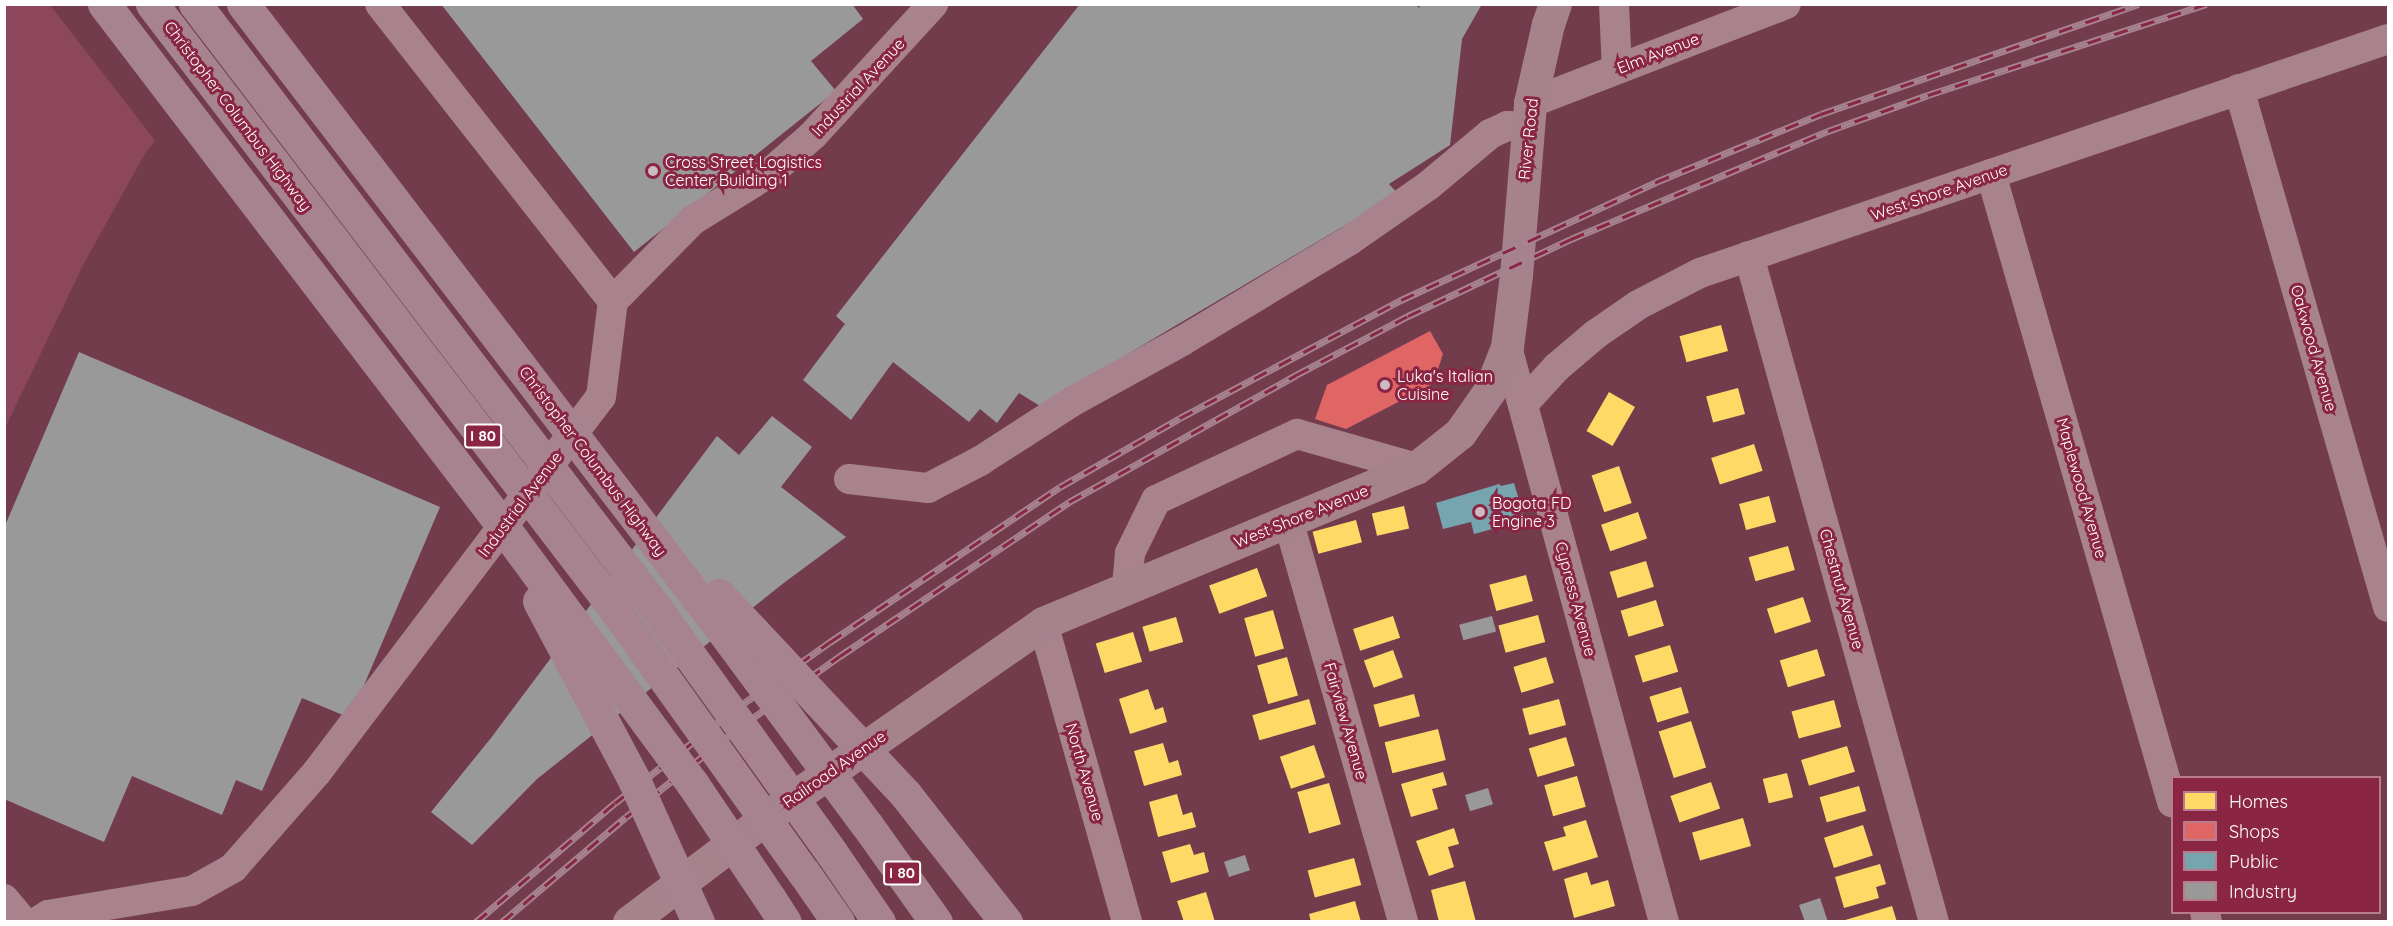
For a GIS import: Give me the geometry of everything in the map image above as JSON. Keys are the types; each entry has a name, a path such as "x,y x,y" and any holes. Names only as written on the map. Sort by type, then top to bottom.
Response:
{"highway":[{"name":"I 80","path":"104,4 492,512 692,783 778,910"},
{"name":"Christopher Columbus Highway","path":"152,4 597,585 679,695 838,921"},
{"name":"Christopher Columbus Highway","path":"195,4 655,607 879,921"},
{"name":"Christopher Columbus Highway","path":"243,4 586,453 867,825 936,921"},
{"path":"586,453 906,795 1006,921"},
{"path":"492,512 621,754 698,921"}],"main road":[{"name":"River Road","path":"1516,275 1529,115 1555,4"},
{"name":"Cypress Avenue","path":"1507,347 1516,275"},
{"name":"West Shore Avenue","path":"1043,622 1416,468 1446,447 1470,420 1490,390 1507,347"},
{"name":"Railroad Avenue","path":"629,921 791,800 1043,622"}],"street":[{"path":"380,4 613,301"},
{"name":"Industrial Avenue","path":"37,921 48,915 192,891 233,868 317,772 602,397 613,301 693,220 772,171 813,135 933,4"},
{"path":"1614,4 1617,69"},
{"name":"Elm Avenue","path":"849,479 928,488 980,461 1073,401 1182,340 1350,240 1429,185 1490,134 1617,69 1786,4"},
{"name":"West Shore Avenue","path":"1523,404 1557,367 1596,334 1638,305 1700,273 2388,39"},
{"name":"Oakwood Avenue","path":"2239,89 2388,607"},
{"name":"Maplewood Avenue","path":"1992,174 2171,799"},
{"name":"Chestnut Avenue","path":"1749,256 1934,921"},
{"name":"Cypress Avenue","path":"1507,347 1664,921"},
{"path":"1127,587 1130,553 1156,500 1298,434 1416,468"},
{"name":"Fairview Avenue","path":"1288,520 1403,921"},
{"name":"North Avenue","path":"1043,622 1127,921"},
{"path":"4,899 23,921"}],"shaded area":[{"path":"5,5 264,5 146,152 84,263 5,428"}],"pier":[{"path":"267,4 157,143 50,5"}],"building: Homes":[{"path":"1721,325 1728,351 1686,362 1679,336"},
{"path":"1738,388 1745,414 1713,423 1706,397"},
{"path":"1609,392 1635,407 1612,446 1586,431"},
{"path":"1754,444 1763,471 1720,485 1711,458"},
{"path":"1619,466 1632,503 1604,512 1592,475"},
{"path":"1769,496 1776,522 1746,530 1739,504"},
{"path":"1404,506 1409,528 1377,536 1372,513"},
{"path":"1638,512 1647,538 1610,551 1601,525"},
{"path":"1356,520 1362,542 1318,554 1313,532"},
{"path":"1788,546 1795,570 1755,581 1749,557"},
{"path":"1646,561 1654,587 1618,598 1610,572"},
{"path":"1257,568 1267,596 1219,614 1209,585"},
{"path":"1526,575 1533,601 1496,611 1489,585"},
{"path":"1803,597 1811,622 1775,633 1767,609"},
{"path":"1656,600 1664,626 1629,637 1621,611"},
{"path":"1273,610 1284,648 1255,657 1244,618"},
{"path":"1538,615 1545,642 1506,653 1498,626"},
{"path":"1393,616 1400,638 1360,651 1353,629"},
{"path":"1176,617 1183,642 1150,652 1142,627"},
{"path":"1133,632 1142,662 1105,673 1096,643"},
{"path":"1670,645 1678,672 1643,683 1635,656"},
{"path":"1817,649 1825,676 1788,687 1780,660"},
{"path":"1393,650 1403,677 1374,688 1364,661"},
{"path":"1287,657 1298,695 1268,704 1257,666"},
{"path":"1546,657 1554,683 1521,693 1513,667"},
{"path":"1681,687 1689,713 1657,722 1649,697"},
{"path":"1148,689 1155,710 1163,707 1167,722 1130,734 1119,699"},
{"path":"1414,694 1420,716 1379,727 1373,705"},
{"path":"1309,699 1316,724 1259,740 1252,715"},
{"path":"1559,699 1566,725 1529,735 1522,709"},
{"path":"1834,700 1841,727 1799,738 1791,711"},
{"path":"1691,721 1706,768 1674,778 1659,732"},
{"path":"1438,729 1446,760 1392,773 1385,742"},
{"path":"1566,737 1575,766 1537,777 1529,748"},
{"path":"1163,743 1169,763 1178,760 1182,775 1144,786 1134,751"},
{"path":"1314,745 1325,777 1291,789 1280,757"},
{"path":"1847,746 1855,772 1809,786 1801,760"},
{"path":"1443,772 1447,785 1432,789 1438,809 1411,817 1401,784"},
{"path":"1787,773 1793,797 1769,803 1763,779"},
{"path":"1577,776 1586,807 1553,816 1544,785"},
{"path":"1711,782 1720,808 1679,822 1670,796"},
{"path":"1329,783 1341,824 1309,833 1297,792"},
{"path":"1859,786 1866,811 1827,822 1820,797"},
{"path":"1177,794 1183,815 1192,812 1196,827 1158,837 1149,802"},
{"path":"1743,818 1751,846 1700,860 1692,833"},
{"path":"1586,820 1598,857 1553,871 1544,842 1566,836 1563,827"},
{"path":"1863,825 1873,855 1834,868 1824,838"},
{"path":"1454,828 1459,844 1448,847 1454,867 1429,876 1416,841"},
{"path":"1190,844 1194,855 1204,852 1209,872 1171,883 1162,852"},
{"path":"1354,858 1361,885 1315,897 1308,870"},
{"path":"1880,864 1886,884 1876,887 1879,898 1844,908 1835,877"},
{"path":"1587,872 1591,885 1608,880 1615,906 1574,918 1564,879"},
{"path":"1465,881 1476,922 1439,922 1431,890"},
{"path":"1206,892 1215,922 1184,922 1177,901"},
{"path":"1355,901 1361,922 1311,922 1309,914"},
{"path":"1892,906 1897,922 1842,922 1842,921"}],"building: Shops":[{"path":"1430,331 1443,354 1433,384 1346,429 1315,419 1327,385"}],"building: Public":[{"name":"Bogota FD Engine 3","path":"1514,483 1525,520 1474,534 1471,522 1443,529 1436,503 1499,484 1501,486"}],"building: Industry":[{"name":"Cross Street Logistics Center Building 1","path":"441,4 852,4 863,19 811,61 836,91 634,252"},
{"path":"1080,4 1415,4 1419,8 1421,4 1482,4 1462,39 1450,145 1389,184 1398,194 1040,406 1019,393 997,423 980,409 969,422 893,362 851,420 803,380 845,324 836,316"},
{"path":"79,352 440,507 350,718 302,698 262,791 236,780 222,815 132,776 104,842 4,799 4,528"},
{"path":"772,416 812,447 781,487 846,537 785,582 537,779 472,845 431,812 491,738 717,436 739,455"},
{"path":"1492,616 1496,631 1463,640 1459,625"},
{"path":"1488,788 1493,804 1470,811 1465,795"},
{"path":"1245,855 1250,870 1229,877 1224,862"},
{"path":"1820,898 1828,922 1805,922 1799,905"}],"railway":[{"path":"476,922 615,803 730,713 830,642 1060,487 1180,418 1401,300 1656,182 1821,114 2138,4"},
{"path":"502,922 626,817 740,727 840,656 1069,502 1296,375 1408,316 1571,239 1828,131 1928,95 2207,4"}],"place":[{"name":"Cross Street Logistics Center Building 1","path":"653,171"},
{"name":"Luka's Italian Cuisine","path":"1385,385"},
{"name":"Bogota FD Engine 3","path":"1480,512"}]}
